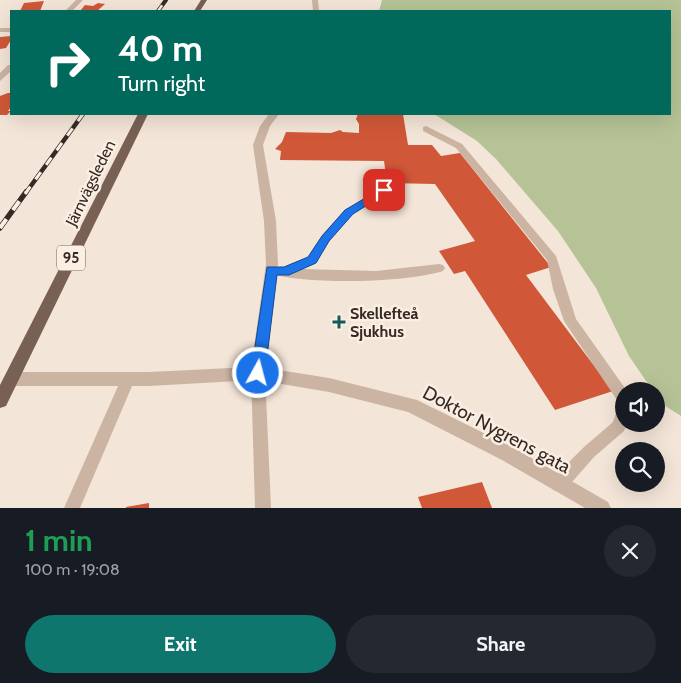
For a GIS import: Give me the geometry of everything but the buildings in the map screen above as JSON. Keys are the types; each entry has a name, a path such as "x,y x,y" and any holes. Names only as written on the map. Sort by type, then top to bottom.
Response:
{"main road":[{"name":"Järnvägsleden","path":"0,401 143,115"}],"street":[{"path":"69,10 80,0"},
{"path":"0,78 10,68"},
{"path":"258,373 271,270 270,221 258,145 265,126 273,115"},
{"name":"Doktor Nygrens gata","path":"11,379 128,379 258,373 329,385 411,405 508,454 602,508"}],"lane":[{"path":"426,129 459,146 552,259 559,289 570,321 615,386"},
{"path":"285,272 312,260 326,238 349,212 384,190"},
{"path":"271,270 309,276 411,273 439,268"},
{"path":"258,373 262,508"},
{"path":"72,508 128,379"},
{"path":"559,484 589,452 615,429"}],"green space":[{"path":"382,0 681,0 681,416 665,406 665,382 647,382 629,356 596,288 558,231 496,159 477,141 436,115 671,115 671,10 379,10"}],"railway":[{"path":"159,10 166,0"},
{"path":"25,194 82,115"},
{"path":"0,228 26,192"}],"place":[{"name":"Skellefteå Sjukhus","path":"339,322"}],"route":[{"path":"258,373 271,270 285,272 312,260 326,238 349,212 384,190"}]}
